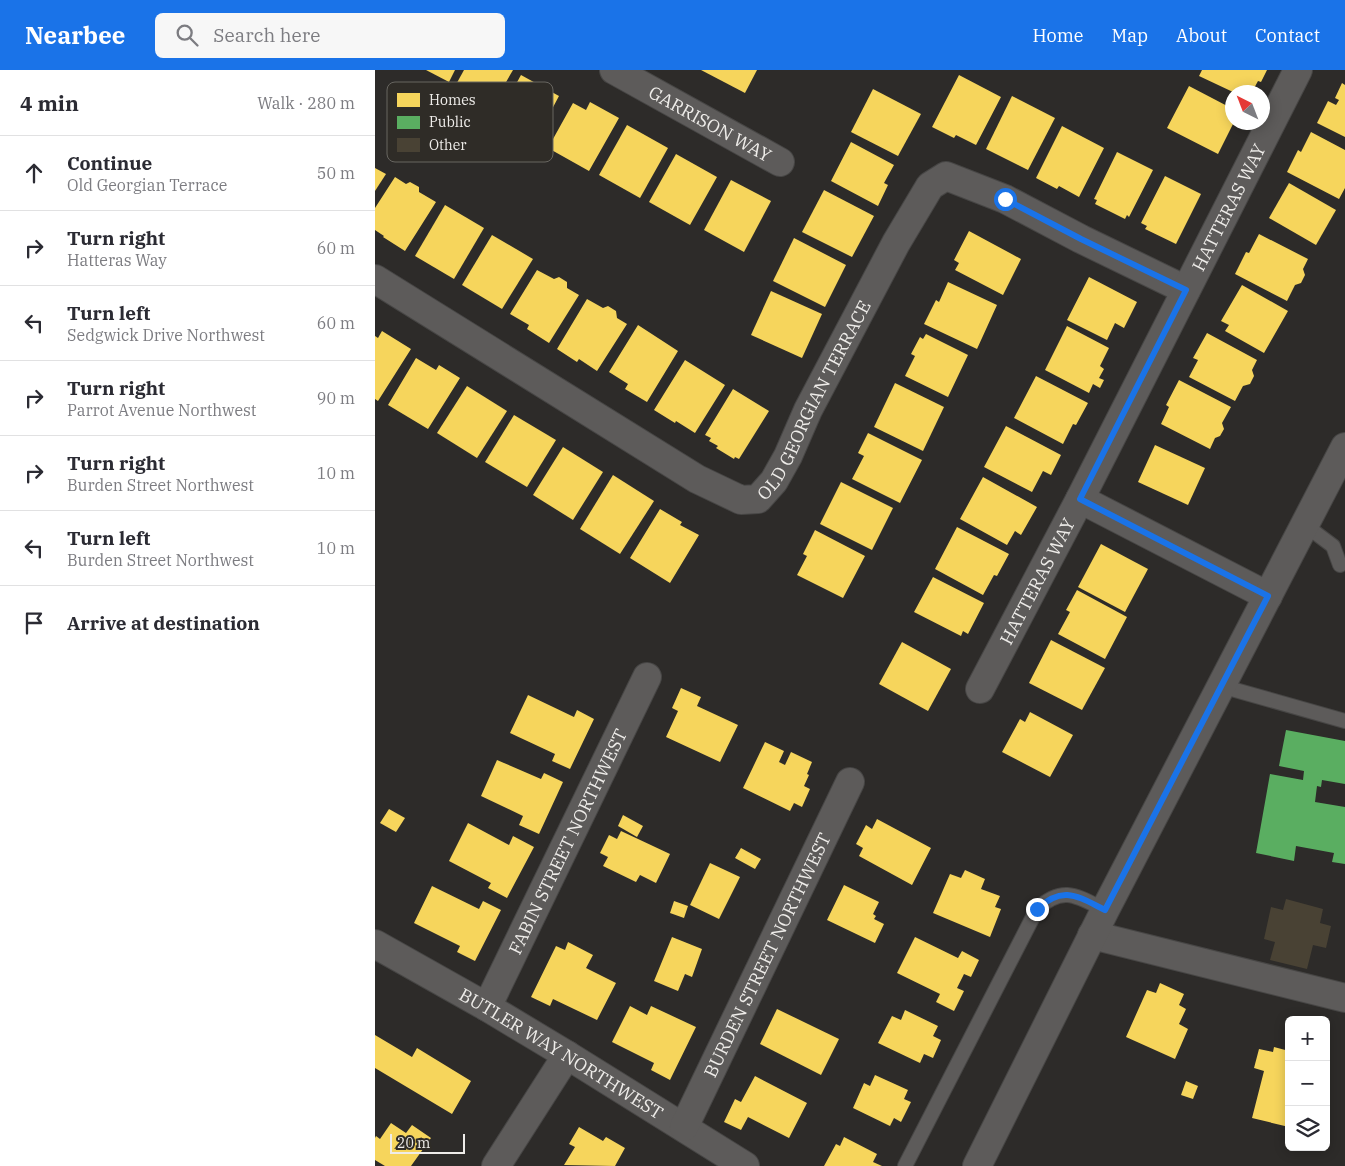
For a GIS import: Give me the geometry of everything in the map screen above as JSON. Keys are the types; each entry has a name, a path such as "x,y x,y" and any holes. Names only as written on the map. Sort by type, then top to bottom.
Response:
{"street":[{"name":"HATTERAS WAY","path":"980,689 1080,499 1298,70"},
{"name":"GARRISON WAY","path":"631,74 780,162"},
{"name":"OLD GEORGIAN TERRACE","path":"375,278 697,479 741,500 758,498 774,481 788,456 808,410 896,243 930,186 946,176 1005,199 1081,239 1186,290"},
{"path":"977,1166 1092,935 1345,447"},
{"path":"1080,499 1268,596"},
{"name":"FABIN STREET NORTHWEST","path":"487,1007 647,677"},
{"name":"BURDEN STREET NORTHWEST","path":"684,1128 850,782"},
{"path":"1092,935 1345,998"},
{"name":"BUTLER WAY NORTHWEST","path":"375,944 487,1007 745,1166"},
{"path":"496,1166 567,1055"}],"lane":[{"path":"1305,525 1333,546 1341,565"},
{"path":"1221,686 1345,721"},
{"path":"905,1166 1037,909 1047,900 1061,895 1074,895 1105,910"}],"building: Homes":[{"path":"426,70 455,70 449,82"},
{"path":"464,70 513,70 506,82 457,82"},
{"path":"701,70 757,70 745,93"},
{"path":"1202,70 1267,70 1261,82 1258,81 1256,85 1225,85 1225,88 1199,76"},
{"path":"521,75 534,82 517,82"},
{"path":"959,75 1001,97 976,145 956,135 954,138 932,127"},
{"path":"1342,83 1345,85 1345,137 1317,123 1328,101 1336,105 1339,100 1335,98"},
{"path":"1189,86 1225,105 1225,130 1230,130 1218,154 1167,128"},
{"path":"873,89 921,114 898,156 851,132"},
{"path":"553,93 559,96 553,107"},
{"path":"1012,96 1055,118 1028,170 986,149"},
{"path":"590,102 619,118 589,171 553,151 553,139 573,103 586,110"},
{"path":"627,125 668,148 640,198 599,175"},
{"path":"1062,126 1104,148 1079,197 1059,186 1057,189 1036,178"},
{"path":"1311,132 1345,150 1345,188 1339,199 1287,172 1298,150 1301,152"},
{"path":"851,142 894,165 884,183 888,185 878,206 831,181"},
{"path":"1117,152 1153,170 1129,217 1127,215 1125,219 1095,204 1097,200 1094,199"},
{"path":"676,154 717,177 690,225 649,202"},
{"path":"375,168 386,174 375,191"},
{"path":"1165,176 1201,194 1176,244 1145,229 1147,226 1141,223"},
{"path":"395,177 406,184 410,182 419,187 419,192 436,202 405,251 375,230 375,208"},
{"path":"731,180 771,201 744,252 704,230"},
{"path":"1289,183 1336,210 1316,245 1269,218"},
{"path":"824,190 874,216 852,257 802,232"},
{"path":"445,205 484,228 454,279 415,256"},
{"path":"969,231 1021,259 1003,295 955,270 959,263 954,260"},
{"path":"1259,234 1308,259 1303,269 1305,275 1301,283 1295,285 1287,301 1235,274 1246,252 1249,253"},
{"path":"492,235 533,259 502,309 462,285"},
{"path":"794,238 846,265 825,307 773,281"},
{"path":"537,270 554,279 559,277 567,282 567,288 579,295 549,343 527,329 529,325 510,314"},
{"path":"1089,277 1137,302 1124,328 1115,323 1107,340 1067,320"},
{"path":"948,282 997,305 977,349 924,324 936,300 939,302"},
{"path":"1242,285 1288,311 1264,353 1225,331 1229,325 1221,321"},
{"path":"771,291 822,314 802,358 751,335"},
{"path":"587,299 603,308 608,306 616,311 617,318 627,324 597,371 579,359 577,362 557,349"},
{"path":"638,325 678,351 647,402 625,389 628,384 609,372"},
{"path":"1067,326 1109,348 1100,366 1104,369 1099,378 1104,380 1100,388 1093,384 1089,393 1045,370"},
{"path":"382,331 411,349 378,401 375,399 375,336 378,338"},
{"path":"1207,333 1257,360 1252,370 1254,376 1250,384 1243,386 1235,401 1189,377 1198,360 1193,358"},
{"path":"926,334 968,355 948,397 905,376 915,356 911,354 920,337 923,339"},
{"path":"416,358 436,370 439,365 460,378 428,429 388,405"},
{"path":"685,360 725,385 695,433 654,410"},
{"path":"1036,376 1088,403 1076,425 1073,424 1063,444 1014,418"},
{"path":"1179,380 1231,407 1222,423 1224,429 1220,436 1215,438 1210,449 1161,424 1169,407 1166,405"},
{"path":"895,383 944,407 923,451 874,427"},
{"path":"467,386 507,411 477,458 437,433"},
{"path":"733,389 769,411 739,459 735,457 734,459 716,448 718,446 709,441 711,438 705,435"},
{"path":"514,415 556,440 527,487 485,462"},
{"path":"1006,426 1061,455 1051,475 1043,471 1032,492 984,467"},
{"path":"868,433 922,460 900,503 852,479 864,456 858,453"},
{"path":"1155,445 1205,468 1188,505 1138,482"},
{"path":"563,447 603,472 573,520 533,495"},
{"path":"613,475 654,501 620,554 580,529"},
{"path":"983,477 1037,507 1021,535 1015,531 1007,545 960,519"},
{"path":"841,482 893,508 872,550 820,524"},
{"path":"660,509 682,522 680,525 699,535 670,583 630,558"},
{"path":"957,527 1009,554 997,576 994,575 983,595 935,569"},
{"path":"815,530 865,556 843,598 797,575 807,556 803,554"},
{"path":"1101,544 1148,569 1125,612 1078,587"},
{"path":"933,577 984,603 968,634 963,631 961,636 914,612"},
{"path":"1077,590 1127,617 1105,659 1058,634 1070,612 1066,610"},
{"path":"1051,640 1105,668 1082,710 1029,683"},
{"path":"902,642 951,669 928,711 879,684"},
{"path":"681,688 701,697 697,706 738,725 720,762 666,737 678,711 672,708"},
{"path":"528,695 574,717 577,710 594,719 570,769 552,761 555,754 510,733"},
{"path":"1030,712 1073,735 1050,777 1002,752 1020,719 1025,722"},
{"path":"765,742 784,751 779,762 785,765 791,752 812,762 804,786 810,789 802,807 794,803 790,811 743,788"},
{"path":"497,760 541,779 544,773 563,782 539,834 519,825 523,816 481,796"},
{"path":"389,809 405,818 396,832 380,823"},
{"path":"623,815 643,826 637,837 618,826"},
{"path":"877,819 931,848 912,885 859,856 863,848 856,844 866,825 872,829"},
{"path":"468,823 509,845 513,836 534,847 507,898 488,888 491,883 449,861"},
{"path":"621,831 670,854 656,883 640,875 636,882 603,866 608,857 600,853 609,835 617,839"},
{"path":"741,848 761,859 755,869 735,858"},
{"path":"710,863 740,877 719,919 690,905"},
{"path":"965,870 985,879 981,889 1000,896 995,907 1001,909 990,937 933,913 950,874 961,878"},
{"path":"844,885 879,902 873,914 876,916 874,919 884,924 875,943 827,920"},
{"path":"432,886 479,909 483,901 501,910 475,961 457,952 460,946 414,923"},
{"path":"674,901 688,906 684,918 670,913"},
{"path":"672,937 702,949 692,977 685,974 678,991 654,981"},
{"path":"915,937 958,958 962,951 979,960 971,977 964,974 957,988 964,991 954,1011 936,1002 940,994 897,973"},
{"path":"568,942 593,955 586,968 616,983 597,1020 553,999 550,1006 531,997 556,946 565,950"},
{"path":"1160,983 1184,994 1179,1005 1186,1009 1179,1024 1188,1029 1175,1059 1126,1037 1147,990 1156,993"},
{"path":"630,1006 647,1015 651,1006 696,1027 670,1080 651,1070 654,1063 612,1042"},
{"path":"777,1009 839,1039 821,1075 760,1044"},
{"path":"905,1010 938,1026 933,1036 941,1040 933,1058 924,1054 920,1063 878,1043 892,1016 901,1020"},
{"path":"375,1035 412,1057 417,1048 471,1081 452,1114 375,1068"},
{"path":"1274,1047 1285,1050 1285,1126 1252,1118 1264,1071 1254,1068 1259,1049 1273,1052"},
{"path":"875,1075 908,1090 904,1099 911,1102 901,1122 894,1118 890,1126 853,1108 864,1083 870,1086"},
{"path":"755,1076 807,1103 789,1138 748,1117 741,1130 724,1122 735,1099 741,1102"},
{"path":"1186,1081 1198,1086 1193,1099 1181,1095"},
{"path":"391,1123 406,1133 412,1125 431,1138 411,1166 385,1166 375,1160 375,1138 376,1136 380,1139"},
{"path":"579,1127 603,1141 606,1137 625,1148 615,1166 564,1165 575,1147 569,1144"},
{"path":"844,1137 877,1154 873,1162 882,1166 824,1166 836,1144 840,1146"}],"building: Public":[{"path":"1286,730 1345,741 1345,784 1322,780 1321,787 1317,786 1315,802 1345,807 1345,864 1332,862 1334,853 1296,846 1294,861 1256,853 1270,774 1303,780 1304,771 1279,766"}],"building: Other":[{"path":"1286,899 1323,909 1320,923 1331,926 1326,948 1313,945 1307,969 1270,960 1275,942 1264,939 1271,907 1283,910"}],"route":[{"path":"1005,199 1081,239 1186,290 1080,499 1268,596 1105,910 1074,895 1061,895 1047,900 1037,909"}]}
